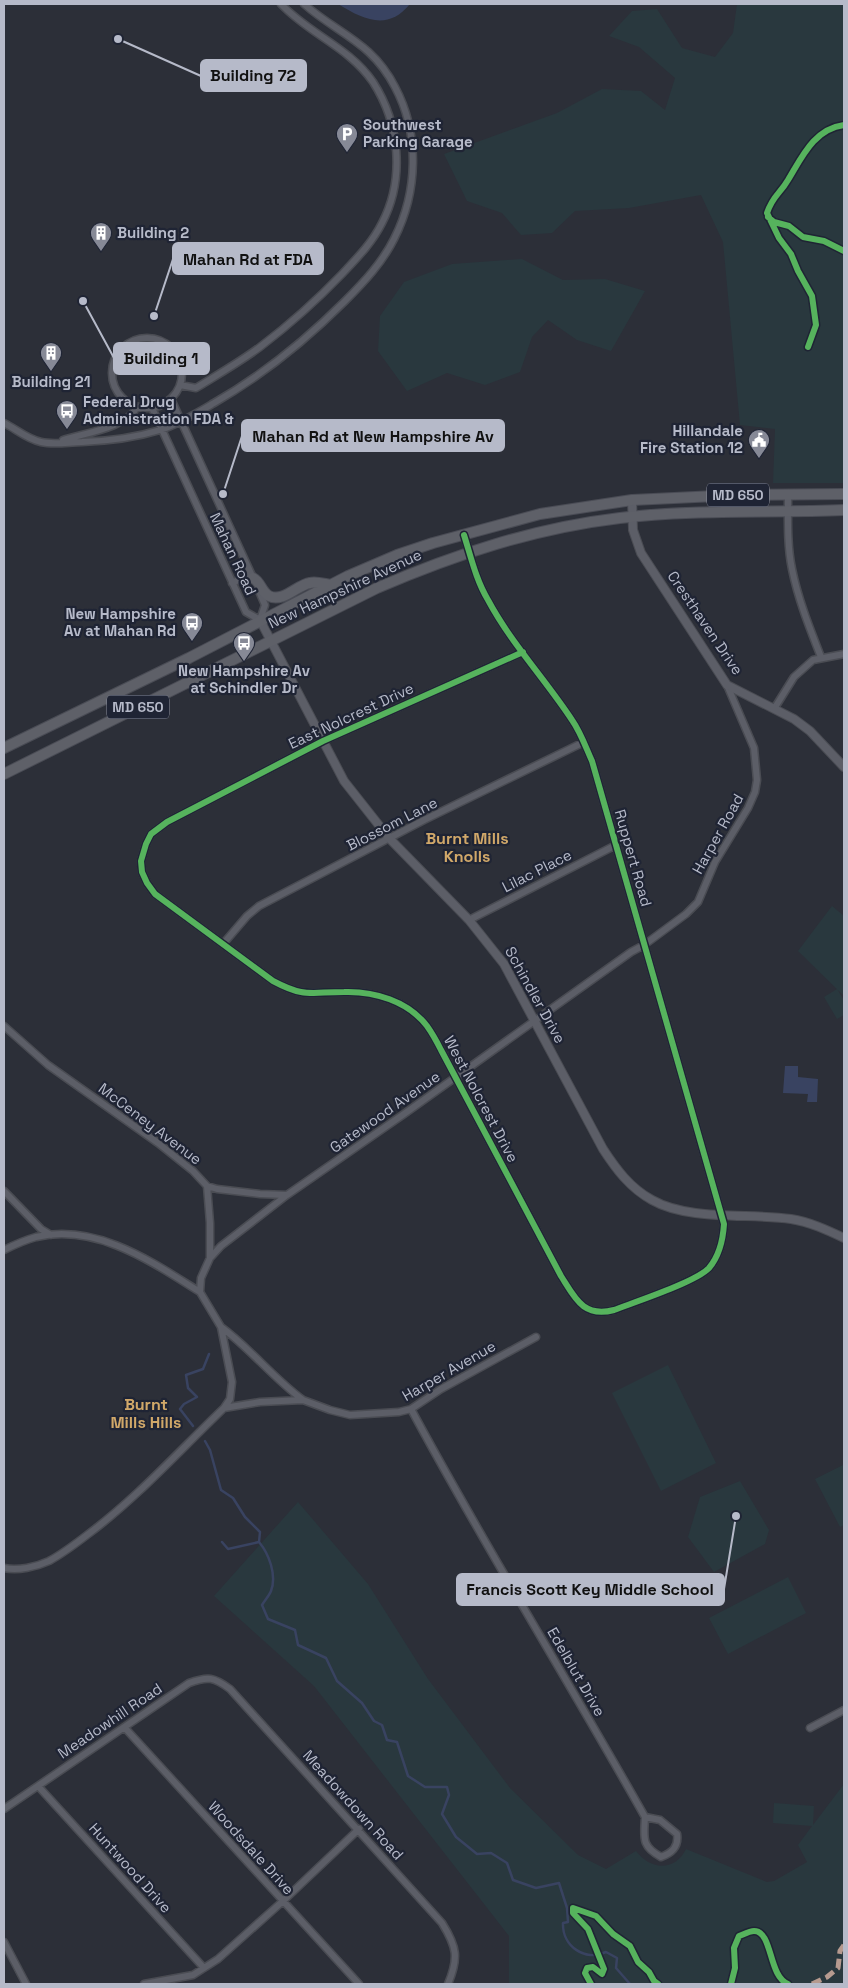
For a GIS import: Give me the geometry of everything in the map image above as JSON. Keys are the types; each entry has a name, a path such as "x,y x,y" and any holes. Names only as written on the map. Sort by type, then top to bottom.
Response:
{"main road":[{"name":"New Hampshire Avenue","path":"4,748 189,658 330,585 397,555 433,543 540,514 632,500 737,495 844,494"},
{"name":"New Hampshire Avenue","path":"4,774 377,588 423,568 469,552 546,530 587,522 681,514 844,510"},
{"path":"252,576 269,596 279,598 311,582 330,585"}],"street":[{"path":"180,385 196,388 259,348 293,320 334,282 364,250 382,224 392,195 396,172 396,142 389,115 378,90 363,69 348,55 297,20 281,4"},
{"path":"4,423 41,442 55,443 112,441 162,430 238,389 261,374 329,318 381,261 395,238 405,212 412,180 413,150 408,119 397,91 384,69 364,46 304,4"},
{"path":"137,338 150,338 172,349 181,367 180,385 171,399 165,404 152,408 137,407 123,397 116,387 112,376 116,356 122,347 137,338"},
{"name":"Mahan Road","path":"152,408 246,612 260,620 265,605 171,399"},
{"path":"55,443 122,422 131,416 137,407"},
{"path":"788,495 792,569 808,623 821,657"},
{"name":"Cresthaven Drive","path":"632,500 633,530 641,553 727,685 794,719 810,731 844,767"},
{"name":"Ruppert Road","path":"464,535 479,584 488,600 503,626 573,721 592,762 720,1214"},
{"path":"232,583 252,576"},
{"name":"Schindler Drive","path":"260,620 344,781 389,838 469,920 504,964 603,1149 618,1171 631,1185 652,1200 670,1209 792,1219 821,1227 844,1238"},
{"name":"East Nolcrest Drive","path":"146,844 151,834 167,822 323,741 522,652"},
{"path":"774,709 794,677 813,660 844,654"},
{"name":"Harper Road","path":"644,945 686,914 698,902 715,862 748,808 755,792 757,780 754,748 727,685"},
{"name":"Blossom Lane","path":"224,944 247,916 259,906 389,838 584,742"},
{"name":"West Nolcrest Drive","path":"146,844 141,861 142,872 155,894 273,981 292,991 310,995 362,992 382,996 401,1005 427,1026 561,1276 584,1308 603,1313 614,1310 686,1282 708,1269 718,1255 723,1239 724,1224 720,1214"},
{"name":"Lilac Place","path":"469,920 616,845"},
{"name":"Gatewood Avenue","path":"210,1258 221,1246 287,1195 535,1022 631,952 644,945"},
{"name":"McCeney Avenue","path":"4,1026 48,1065 158,1143 193,1171 207,1186 210,1258 201,1278 200,1292"},
{"path":"207,1186 260,1194 287,1195"},
{"path":"4,1191 41,1230 52,1235"},
{"path":"4,1250 36,1237 52,1235 81,1236 130,1251 150,1260 200,1292 221,1327 232,1382 230,1398 224,1408 123,1506 60,1555 46,1562 26,1568 4,1568"},
{"path":"221,1327 235,1337 285,1387 302,1400"},
{"name":"Harper Avenue","path":"224,1408 260,1402 302,1400 350,1415 399,1412 411,1409 441,1389 536,1337"},
{"name":"Edelblut Drive","path":"411,1409 466,1509 645,1816"},
{"name":"Meadowhill Road","path":"4,1809 189,1683 202,1678 217,1680 234,1693"},
{"name":"Meadowdown Road","path":"234,1693 442,1923 451,1937 456,1957 455,1967 448,1984"},
{"path":"810,1728 844,1710"},
{"name":"Woodsdale Drive","path":"125,1728 359,1984"},
{"name":"Huntwood Drive","path":"38,1786 204,1968"},
{"path":"645,1816 660,1820 677,1834 678,1842 671,1854 661,1857 650,1851 644,1842 645,1816"},
{"path":"144,1984 193,1975 218,1959 359,1829"},
{"path":"4,1942 26,1984"}],"shaded area":[{"path":"737,4 844,4 844,483 773,483 775,429 740,425 723,242 701,195 629,208 575,211 552,233 521,235 502,213 467,201 444,154 557,113 602,89 641,91 665,110 675,78 639,47 609,36 632,11 657,9 682,48 715,57 733,33"},
{"path":"522,259 563,280 605,279 645,291 611,351 577,340 548,320 532,337 520,372 485,385 447,373 407,391 378,351 380,316 404,282 452,264"},
{"path":"832,906 844,916 844,996 798,951"},
{"path":"837,989 844,1000 844,1015 837,1019 824,997"},
{"path":"668,1365 716,1463 661,1491 612,1393"},
{"path":"843,1465 844,1525 840,1527 815,1479"},
{"path":"740,1481 769,1530 765,1544 714,1572 688,1537 700,1497"},
{"path":"298,1502 368,1584 428,1679 510,1788 578,1855 606,1869 636,1851 648,1862 662,1866 676,1862 686,1849 767,1882 774,1881 807,1862 798,1845 812,1826 773,1823 774,1803 814,1806 813,1825 844,1784 844,1984 509,1984 509,1936 314,1686 214,1596"},
{"path":"788,1577 806,1613 728,1654 709,1618"}],"water":[{"path":"338,4 410,4 393,18 376,20 357,15"},
{"path":"785,1066 798,1066 798,1077 818,1079 817,1102 807,1102 808,1094 783,1093"}],"waterway":[{"path":"193,1426 180,1409 184,1404 197,1397 188,1388 186,1375 203,1369 209,1354"},
{"path":"205,1441 210,1450 221,1490 233,1498 245,1517 260,1532 259,1542 269,1559 273,1578 271,1591 262,1605 268,1619 295,1630 298,1645 326,1658 337,1681 362,1703 374,1721 382,1725 387,1740 397,1742 408,1776 425,1787 447,1787 449,1795 442,1814 456,1837 477,1854 491,1853 507,1863 513,1880 536,1888 559,1883 567,1908 568,1922 563,1923 566,1939 576,1950 583,1953 598,1955 606,1952 617,1958 616,1968 630,1984"},
{"path":"222,1542 228,1549 259,1542"}],"marked path":[{"path":"812,1984 827,1977 838,1968 840,1951 844,1945"}],"cycle path":[{"path":"808,347 816,325 812,296 791,254 779,238 767,213 774,198 785,185 810,145 825,132 844,125"},
{"path":"768,217 774,222 789,226 803,237 824,241 844,251"},
{"path":"464,535 477,576 497,616 507,631 518,646 528,661 572,720 581,735 592,761 724,1224 722,1242 709,1268 692,1279 664,1291 614,1310 603,1312 587,1309 581,1304 561,1276 436,1041 419,1017 390,999 367,993 308,993 293,990 273,981 155,894 142,872 141,861 146,844 151,834 167,822 323,741 523,652"},
{"path":"591,1984 585,1973 587,1968 593,1967 602,1974 604,1969 588,1929 573,1913 573,1908 596,1916 613,1934 630,1946 638,1962 658,1984"},
{"path":"731,1984 735,1968 734,1948 739,1936 754,1931 760,1933 765,1938 773,1964 782,1979 788,1984"}],"place":[{"name":"Building 72","path":"118,39"},
{"name":"Southwest Parking Garage","path":"347,153"},
{"name":"Building 2","path":"101,252"},
{"name":"Building 1","path":"83,301"},
{"name":"Mahan Rd at FDA","path":"154,316"},
{"name":"Building 21","path":"51,372"},
{"name":"Federal Drug Administration FDA &","path":"67,430"},
{"name":"Hillandale Fire Station 12","path":"759,459"},
{"name":"Mahan Rd at New Hampshire Av","path":"223,494"},
{"name":"New Hampshire Av at Mahan Rd","path":"192,642"},
{"name":"New Hampshire Av at Schindler Dr","path":"244,662"},
{"name":"Francis Scott Key Middle School","path":"736,1516"}],"district":[{"name":"Burnt Mills Knolls","path":"467,847"},
{"name":"Burnt Mills Hills","path":"146,1413"}]}
